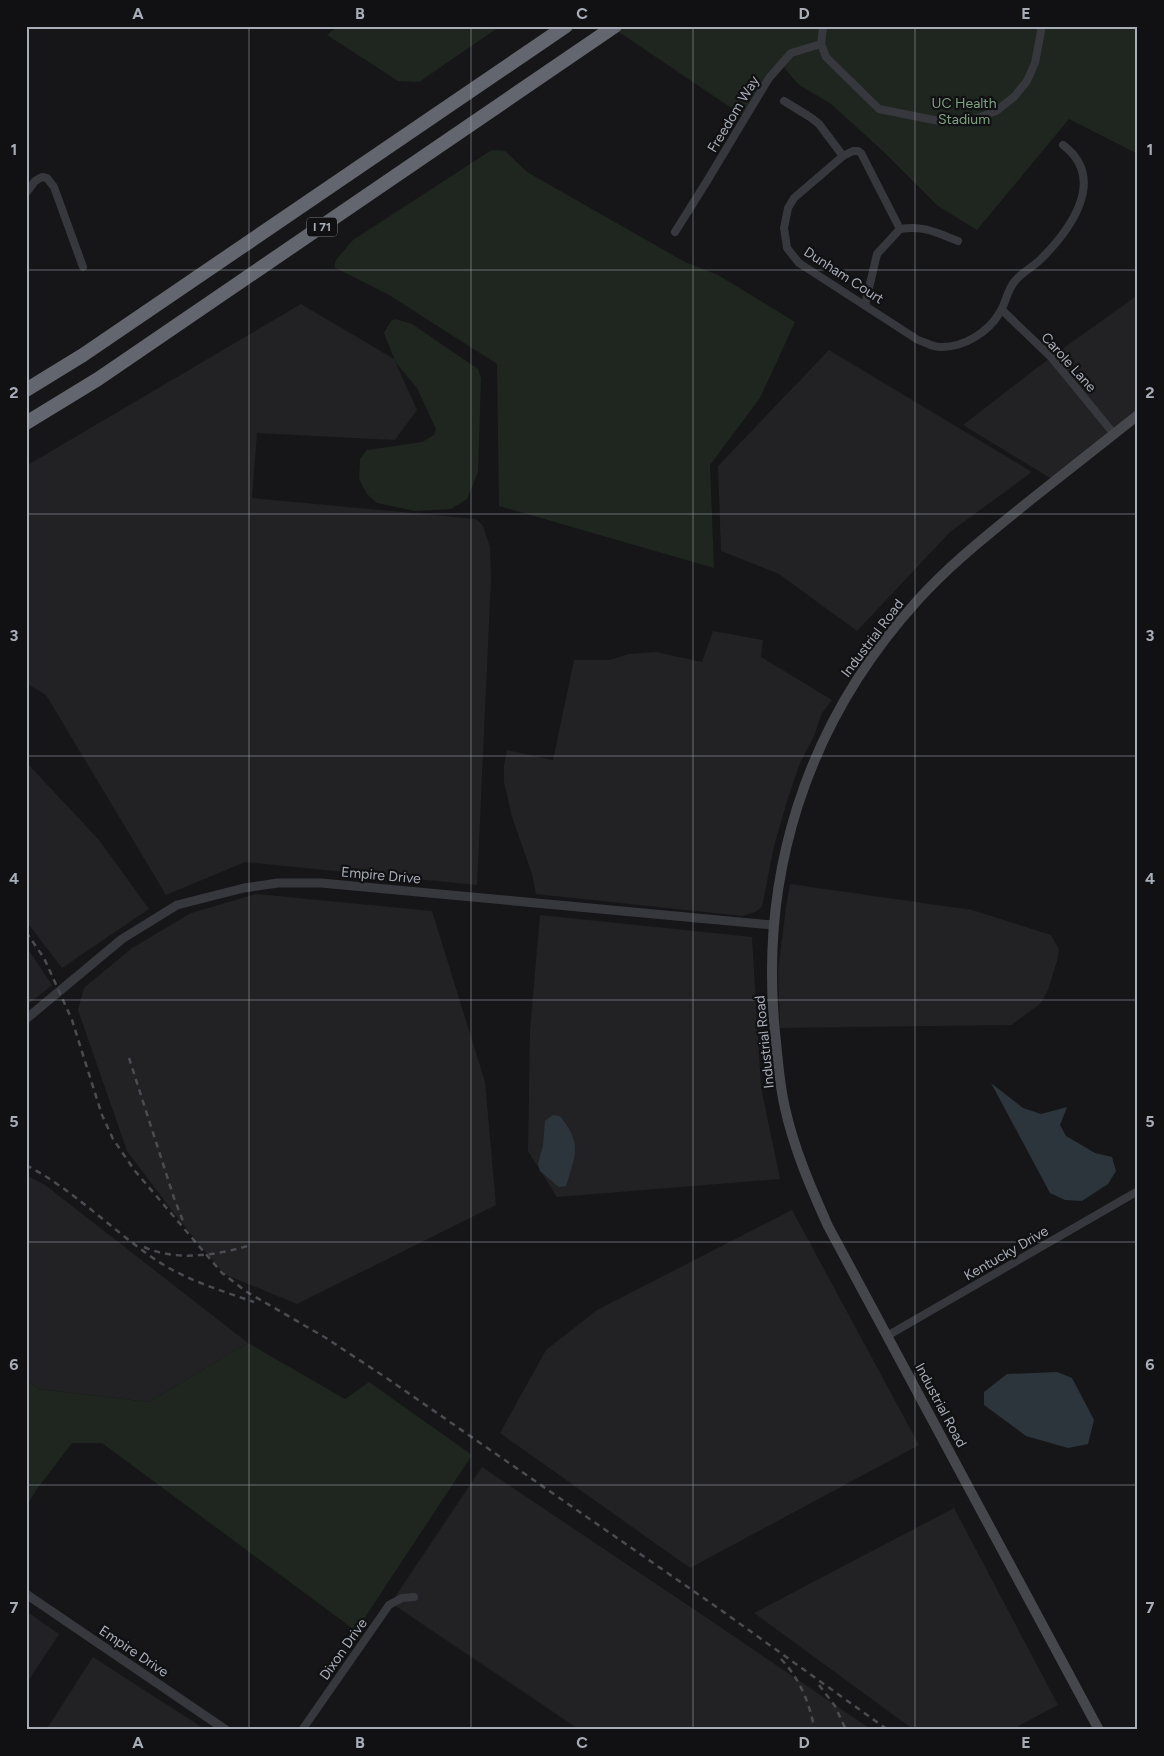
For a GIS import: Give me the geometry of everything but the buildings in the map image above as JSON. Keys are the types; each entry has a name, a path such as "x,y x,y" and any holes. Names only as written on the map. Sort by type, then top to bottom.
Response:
{"highway":[{"path":"531,50 554,26"},
{"name":"I 71","path":"26,390 83,355 566,26"},
{"name":"I 71","path":"26,423 114,368 615,26"}],"main road":[{"name":"Industrial Road","path":"1099,1730 828,1226 813,1193 785,1108 772,995 773,926 783,861 792,821 803,789 815,758 830,728 877,650 918,600 967,552 1138,415"}],"street":[{"path":"823,26 820,44 826,57 879,109 939,121 959,121 978,118 996,111 1014,97 1027,81 1035,63 1042,26"},
{"name":"Freedom Way","path":"675,232 708,181 769,78 792,53 820,44"},
{"path":"784,102 819,124 843,156 853,151 861,153 900,229"},
{"name":"Dunham Court","path":"843,156 794,198 785,218 784,238 787,248 799,263 918,340 938,347 953,346 974,338 995,321 1014,282 1039,261 1060,239 1076,213 1083,196 1084,185 1076,158 1063,145"},
{"path":"26,193 35,181 42,177 47,178 54,187 83,266"},
{"path":"866,305 877,254 900,229 914,226 958,241"},
{"name":"Carole Lane","path":"1002,310 1051,357 1114,434"},
{"name":"Empire Drive","path":"26,1019 122,939 177,905 244,888 276,883 321,883 773,926"},
{"name":"Kentucky Drive","path":"887,1336 1138,1191"},
{"name":"Empire Drive","path":"26,1594 226,1730"},
{"name":"Dixon Drive","path":"302,1730 389,1604 402,1598 414,1597"}],"shaded area":[{"path":"1138,295 1138,415 1055,481 963,425 1051,357"},
{"path":"301,304 394,359 417,410 395,440 257,433 252,498 476,519 483,526 490,547 491,579 477,885 245,862 166,895 46,695 26,683 26,466"},
{"path":"829,350 1032,472 950,532 857,631 779,574 721,551 718,466"},
{"path":"713,631 763,640 761,657 832,700 822,713 814,736 800,763 788,798 774,846 762,907 755,912 742,916 536,894 532,874 512,817 504,782 504,765 507,750 553,760 574,660 610,660 629,654 656,652 702,662"},
{"path":"26,762 99,840 149,909 62,968 26,921"},
{"path":"790,884 972,910 1051,935 1059,949 1048,990 1040,1004 1011,1025 780,1028 778,970"},
{"path":"256,894 432,911 485,1082 496,1205 297,1304 224,1274 173,1212 127,1151 78,1010 84,988 132,948 191,913"},
{"path":"540,915 752,937 761,1087 780,1179 557,1197 528,1151 530,1030"},
{"path":"26,946 52,985 26,1006"},
{"path":"991,1083 1023,1108 1041,1114 1067,1107 1060,1125 1066,1136 1095,1153 1112,1157 1116,1171 1108,1184 1082,1201 1065,1200 1050,1193"},
{"path":"553,1115 560,1116 567,1126 572,1134 575,1150 566,1186 559,1187 540,1171 538,1164 543,1145 545,1121"},
{"path":"26,1175 45,1185 248,1343 149,1402 39,1389 26,1380"},
{"path":"792,1210 919,1445 690,1568 500,1433 546,1350 597,1310"},
{"path":"1057,1372 1072,1378 1094,1420 1088,1444 1068,1448 1026,1436 984,1405 984,1392 1007,1374"},
{"path":"482,1467 872,1730 580,1730 391,1603"},
{"path":"954,1508 1058,1705 1011,1730 914,1730 754,1613"},
{"path":"26,1611 59,1634 26,1684"},
{"path":"93,1657 206,1730 46,1730"}],"green space":[{"path":"338,26 492,26 496,29 419,82 398,81 327,35"},
{"name":"UC Health Stadium","path":"615,26 1138,26 1138,154 1069,119 977,230 938,206 884,152 831,104 798,84 781,64 746,118 613,28"},
{"path":"490,151 505,151 527,172 685,262 718,275 795,322 760,398 710,465 714,568 499,506 497,364 389,295 334,267 336,260 353,240"},
{"path":"395,319 412,324 478,369 481,378 478,472 467,499 451,509 415,511 377,503 367,494 359,479 360,459 367,450 422,442 434,435 436,429 417,388 396,363 384,333 391,321"},
{"path":"248,1343 345,1399 369,1382 472,1455 356,1631 102,1443 72,1443 37,1489 26,1507 26,1380 39,1389 149,1402"}],"railway":[{"path":"26,932 44,958 72,1020 102,1115 113,1139 135,1171 222,1273 247,1292 326,1338 388,1379 718,1608 888,1730"},
{"path":"129,1058 183,1221"},
{"path":"26,1165 59,1185 153,1258 177,1272 202,1283 254,1302"},
{"path":"144,1247 157,1252 183,1256 225,1252 251,1245"},
{"path":"781,1659 793,1674 802,1690 814,1727"},
{"path":"819,1685 835,1706 846,1730"}]}
